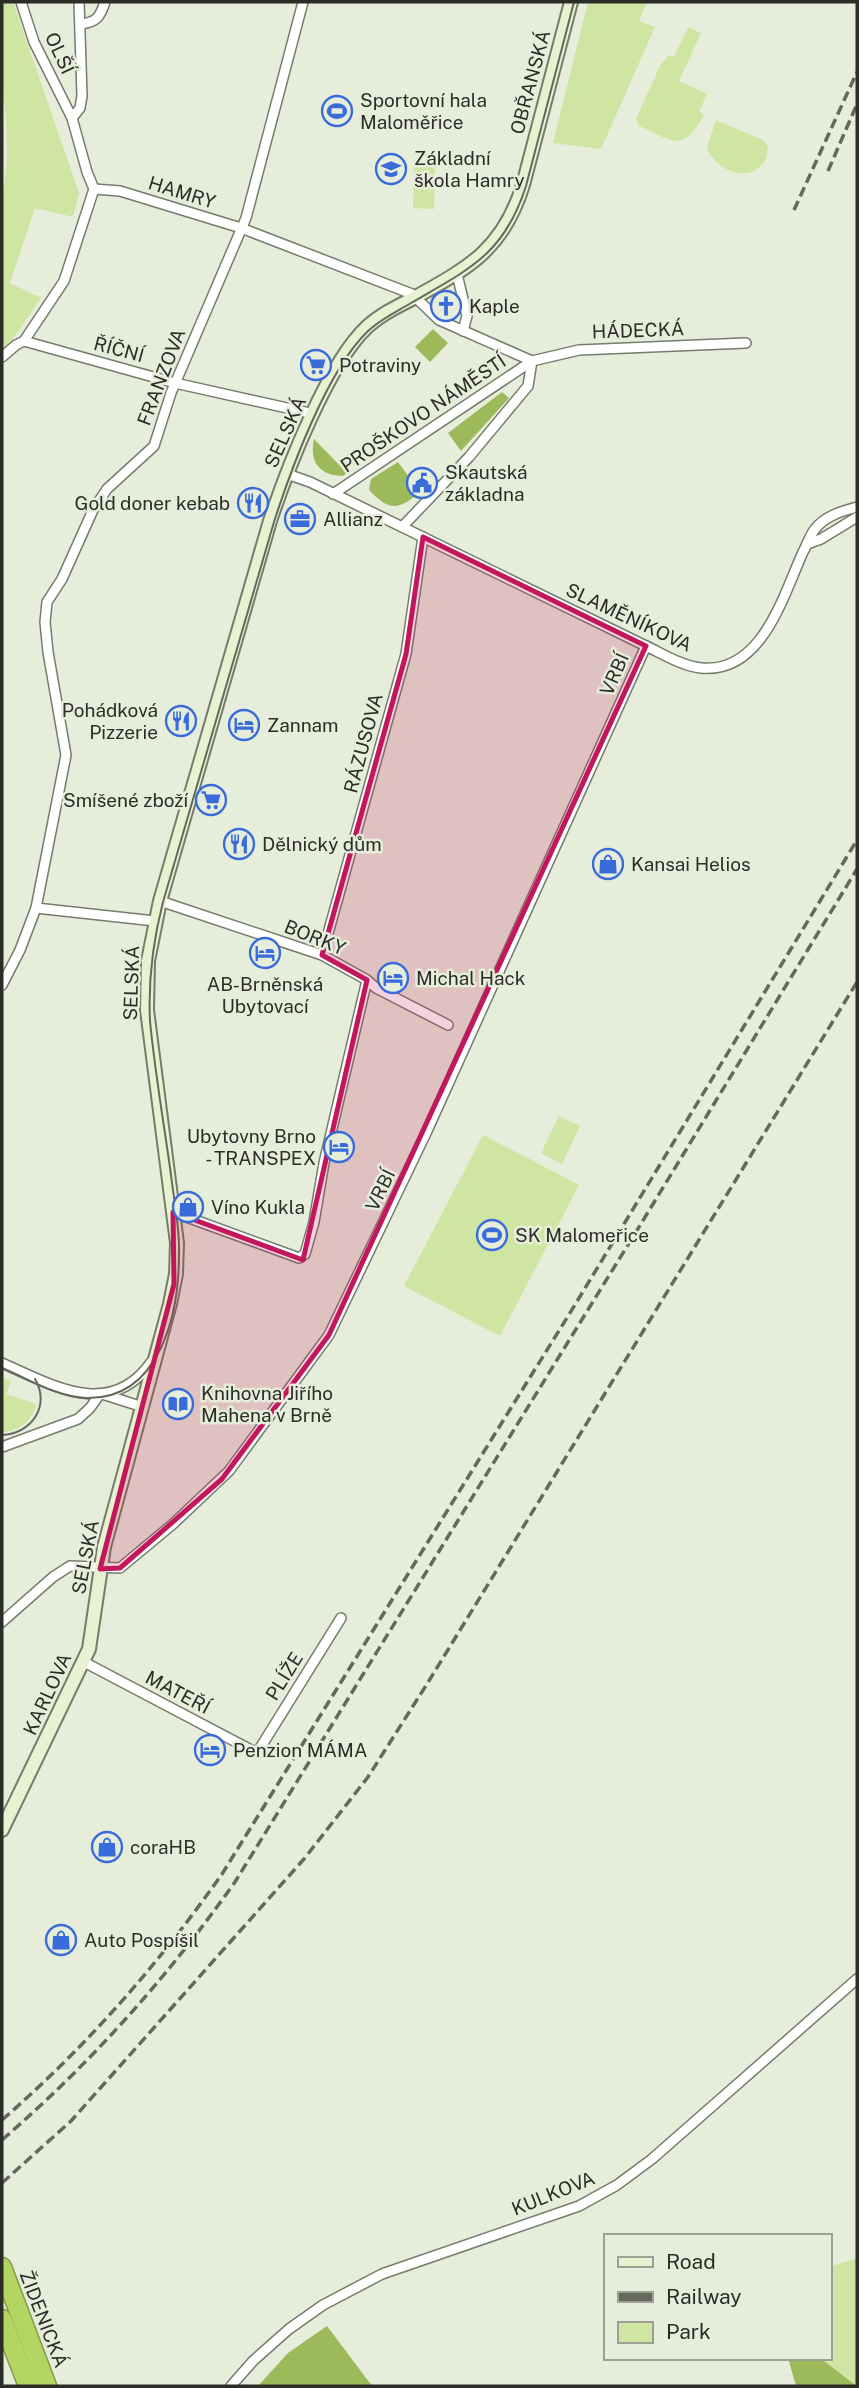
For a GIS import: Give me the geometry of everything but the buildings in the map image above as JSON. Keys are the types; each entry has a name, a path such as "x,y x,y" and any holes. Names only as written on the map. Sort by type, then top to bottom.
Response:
{"highway":[{"name":"ŽIDENICKÁ","path":"2,2267 47,2386"},
{"name":"ŽIDENICKÁ","path":"2,2319 28,2386"}],"main road":[{"name":"OBŘANSKÁ","path":"353,342 387,312 472,264 498,237 519,198 571,2"},
{"name":"SELSKÁ","path":"89,1649 100,1569 156,1353 163,1337 176,1274 177,1243 147,1010 148,961 155,921 247,597 287,474 330,380 353,342"},
{"name":"KARLOVA","path":"2,1830 89,1649"}],"street":[{"name":"OLŠÍ","path":"21,2 34,42 72,118 93,189"},
{"name":"OLŠÍ","path":"72,118 82,100 79,2"},
{"path":"81,24 93,23 101,17 105,2"},
{"name":"FRANZOVA","path":"2,985 20,950 36,908 66,755 48,652 45,622 47,602 62,579 100,500 120,476 154,446 175,383 242,228 303,2"},
{"path":"2,358 24,341 64,281 93,189"},
{"name":"HAMRY","path":"93,189 120,191 242,228 416,296"},
{"path":"457,274 467,316 463,331"},
{"name":"PROŠKOVO NÁMĚSTÍ","path":"416,296 439,320 533,362"},
{"name":"ŘÍČNÍ","path":"24,341 175,383 314,414"},
{"name":"HÁDECKÁ","path":"533,362 579,350 746,343"},
{"name":"PROŠKOVO NÁMĚSTÍ","path":"333,494 533,362"},
{"name":"PROŠKOVO NÁMĚSTÍ","path":"402,527 469,457 528,386 533,362"},
{"name":"PROŠKOVO NÁMĚSTÍ","path":"287,474 423,537"},
{"name":"SLAMĚNÍKOVA","path":"423,537 687,665 713,668 729,664 755,646 769,627 807,544 820,523 837,513 857,507"},
{"path":"807,544 821,539 857,517"},
{"name":"RÁZUSOVA","path":"322,956 406,653 423,537"},
{"name":"VRBÍ","path":"2,1622 53,1577 70,1566 120,1568 173,1524 222,1479 324,1342 467,1045 646,646"},
{"name":"BORKY","path":"160,901 322,956 367,979 376,988 448,1025"},
{"path":"36,908 155,921"},
{"path":"173,1212 299,1258 305,1255 367,979"},
{"path":"2,1363 65,1390 100,1394 114,1391 129,1383 146,1368 156,1353"},
{"path":"100,1394 143,1407"},
{"path":"2,1447 78,1419 100,1394"},
{"name":"PLÍŽE","path":"257,1753 341,1618"},
{"name":"MATEŘÍ","path":"84,1662 257,1753"},
{"name":"KULKOVA","path":"231,2386 253,2361 289,2329 323,2305 382,2274 579,2206 617,2185 652,2159 857,1979"}],"highlighted area":[{"path":"423,537 646,646 329,1335 222,1479 120,1568 100,1569 174,1284 173,1212 303,1260 367,980 322,955 406,654"}],"green space":[{"path":"2,2 13,2 79,193 73,217 35,208 10,283 41,298 12,340 2,349 2,195 7,152 1,70"},
{"path":"588,2 647,2 639,21 655,27 601,149 553,143"},
{"path":"688,27 701,33 679,81 707,94 699,112 704,115 689,135 676,141 639,126 636,119 660,66 669,55 674,57"},
{"path":"716,120 763,140 768,147 766,160 748,173 729,170 717,163 707,147"},
{"path":"414,163 435,166 434,209 413,208"},
{"path":"433,329 448,343 430,362 415,347"},
{"path":"502,392 509,398 461,451 448,433"},
{"path":"314,439 347,473 343,476 335,475 318,466 313,454"},
{"path":"398,462 420,492 406,503 394,506 382,502 369,490 371,479"},
{"path":"559,1116 580,1126 562,1164 541,1153"},
{"name":"SK Malomeřice","path":"483,1135 579,1185 500,1336 404,1286"},
{"path":"2,1377 11,1382 6,1394 37,1404 24,1424 14,1430 2,1432"},
{"path":"857,2258 857,2385 823,2360 831,2360 831,2266"},
{"path":"327,2326 372,2386 258,2386 288,2353"},
{"path":"789,2360 823,2360 857,2386 796,2386"}],"tram line":[{"path":"2,1368 54,1391 75,1397 112,1395 132,1384 148,1369 161,1348 175,1301 179,1244 150,1021 154,946 163,902 274,522 290,475 324,395 352,349 367,332 388,316 482,258 507,229 526,186 574,2"},
{"path":"2,1435 22,1430 35,1417 41,1399 35,1379"}],"railway":[{"path":"794,210 857,72"},
{"path":"828,171 857,104"},
{"path":"2,2120 63,2064 120,2004 198,1908 222,1874 573,1308 857,840"},
{"path":"2,2140 97,2050 155,1986 235,1882 857,869"},
{"path":"2,2183 71,2121 304,1859 368,1777 857,982"}],"place":[{"name":"Sportovní hala Maloměřice","path":"337,111"},
{"name":"Základní škola Hamry","path":"391,169"},
{"name":"Kaple","path":"446,306"},
{"name":"Potraviny","path":"316,365"},
{"name":"Skautská základna","path":"422,483"},
{"name":"Gold doner kebab","path":"253,503"},
{"name":"Allianz","path":"300,519"},
{"name":"Pohádková Pizzerie","path":"181,721"},
{"name":"Zannam","path":"244,725"},
{"name":"Smíšené zboží","path":"211,800"},
{"name":"Dělnický dům","path":"239,844"},
{"name":"Kansai Helios","path":"608,864"},
{"name":"AB-Brněnská Ubytovací","path":"265,953"},
{"name":"Michal Hack","path":"393,978"},
{"name":"Ubytovny Brno - TRANSPEX","path":"339,1147"},
{"name":"Víno Kukla","path":"188,1207"},
{"name":"SK Malomeřice","path":"492,1235"},
{"name":"Knihovna Jiřího Mahena v Brně","path":"178,1404"},
{"name":"Penzion MÁMA","path":"210,1750"},
{"name":"coraHB","path":"107,1847"},
{"name":"Auto Pospíšil","path":"61,1940"}]}
